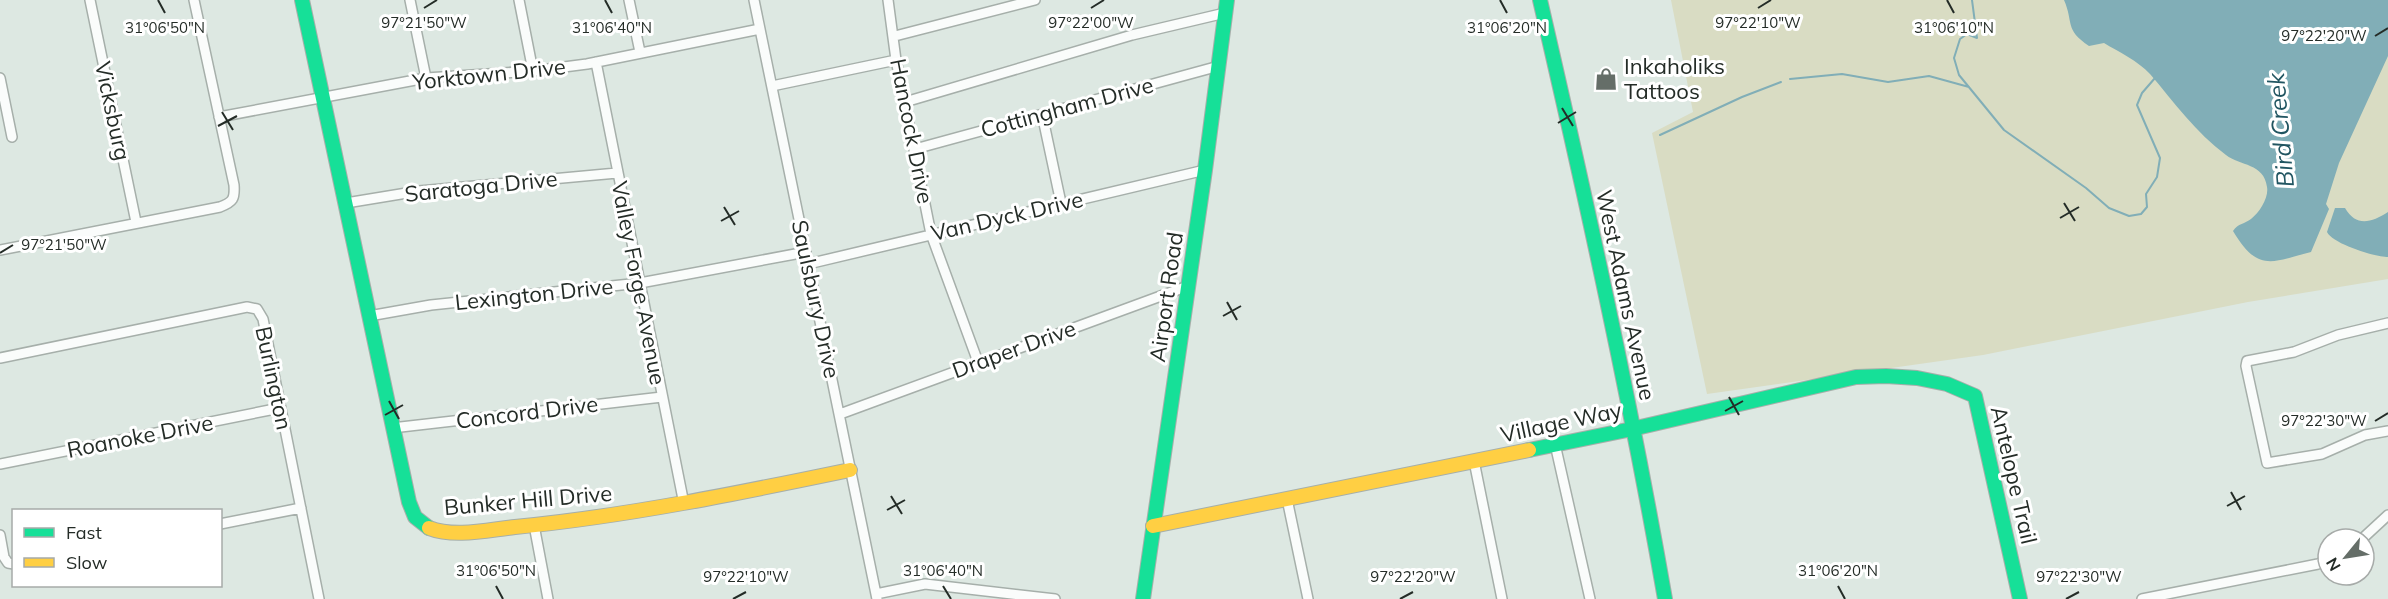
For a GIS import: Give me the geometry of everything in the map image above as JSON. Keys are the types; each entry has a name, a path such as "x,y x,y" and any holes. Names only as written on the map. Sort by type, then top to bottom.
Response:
{"street":[{"name":"Vicksburg","path":"90,0 136,222"},
{"path":"0,249 231,203 234,197 234,185 194,0"},
{"name":"Bunker Hill Drive","path":"302,0 408,502 415,517 426,527 439,532 454,533 534,525 684,504 850,470"},
{"path":"410,0 426,78"},
{"path":"519,0 533,71"},
{"path":"629,0 640,52"},
{"name":"Saulsbury Drive","path":"754,0 876,596"},
{"name":"Hancock Drive","path":"888,0 895,36 896,60 931,234 978,362"},
{"path":"895,36 1035,0"},
{"name":"West Adams Avenue","path":"1540,0 1576,156 1644,478 1665,599"},
{"path":"905,102 1226,6"},
{"name":"Airport Road","path":"1143,599 1205,170 1226,6"},
{"name":"Yorktown Drive","path":"219,117 426,78 533,71 596,62 760,30"},
{"path":"772,86 896,60"},
{"name":"Valley Forge Avenue","path":"596,62 684,504"},
{"name":"Cottingham Drive","path":"915,149 1219,66"},
{"path":"0,81 12,137"},
{"path":"1042,114 1061,203"},
{"name":"Van Dyck Drive","path":"808,264 1205,170"},
{"name":"Saratoga Drive","path":"346,203 419,191 617,173"},
{"name":"Lexington Drive","path":"369,316 431,305 640,283 806,252"},
{"name":"Draper Drive","path":"840,414 1188,286"},
{"name":"Burlington","path":"0,358 247,307 257,309 263,319 319,599"},
{"path":"2388,323 2338,335 2294,352 2247,361 2267,463 2322,454 2365,435 2388,431"},
{"name":"Village Way","path":"1153,526 1632,429 1856,377 1886,374 1956,386 1975,396"},
{"name":"Antelope Trail","path":"1975,396 2020,599"},
{"name":"Concord Drive","path":"392,428 662,397"},
{"name":"Roanoke Drive","path":"0,464 280,408"},
{"path":"1556,444 1590,599"},
{"path":"1474,461 1502,599"},
{"path":"1287,499 1308,599"},
{"path":"222,524 301,508"},
{"path":"2375,527 2388,515"},
{"path":"534,525 548,599"},
{"path":"0,535 4,557 11,564"},
{"path":"2142,599 2316,564"},
{"path":"876,596 925,584 1055,599"}],"green space":[{"path":"1671,0 2388,0 2388,279 2248,302 1983,355 1707,394 1652,133 1693,112"}],"water":[{"name":"Bird Creek","path":"2064,0 2388,0 2388,56 2339,163 2326,204 2329,209 2311,252 2276,261 2258,259 2250,253 2233,231 2237,226 2249,221 2263,204 2267,195 2267,187 2261,173 2251,166 2232,159 2215,146 2140,65 2104,43 2089,46 2081,40 2073,30"},
{"path":"2335,208 2345,208 2359,221 2370,221 2388,212 2388,257 2355,249 2331,237 2327,232"}],"waterway":[{"path":"1972,0 1977,38 1967,34 1960,39 1954,58 1959,75 2004,130 2086,188 2109,208 2129,216 2141,214 2147,207 2146,194 2157,177 2160,158 2137,105 2142,93 2155,78"},
{"path":"1790,79 1842,74 1888,82 1929,76 1969,87"},
{"path":"1660,135 1742,97 1781,82"}],"traffic: fast":[{"path":"302,0 409,502 415,517 429,528"},
{"path":"1143,599 1205,170 1227,0"},
{"path":"1540,0 1607,299 1665,599"},
{"path":"1529,450 1632,429 1856,377 1917,378 1947,384 1975,396 2020,599"}],"traffic: slow":[{"path":"1153,526 1529,450"},
{"path":"429,528 449,532 471,532 599,517 850,470"}],"place":[{"name":"Inkaholiks Tattoos","path":"1606,79"}]}
